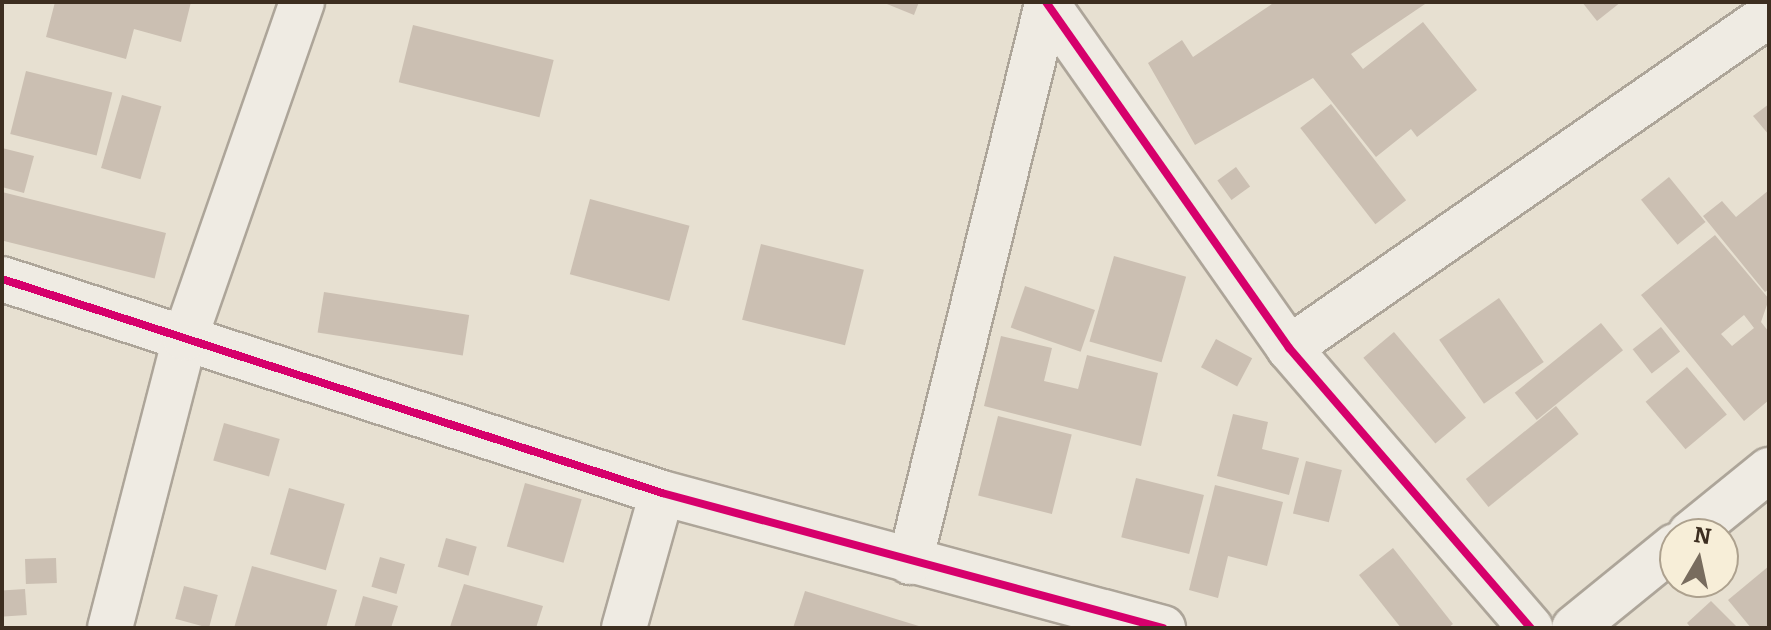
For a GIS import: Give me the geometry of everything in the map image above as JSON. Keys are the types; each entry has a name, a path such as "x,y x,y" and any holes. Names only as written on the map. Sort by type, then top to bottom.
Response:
{"street":[{"path":"110,628 185,338 302,2"},
{"path":"1046,3 1289,348 1531,628"},
{"path":"910,562 1046,3"},
{"path":"1289,348 1769,15"},
{"path":"2,279 662,493 1163,628"},
{"path":"1710,518 1769,470"},
{"path":"624,628 662,493"},
{"path":"1574,628 1659,559"}],"building":[{"path":"55,2 191,2 181,42 134,29 126,59 46,37"},
{"path":"882,2 919,2 914,15"},
{"path":"1275,2 1428,2 1351,54 1363,69 1423,22 1477,90 1417,137 1411,129 1376,157 1313,78 1195,145 1148,63 1182,40 1193,57"},
{"path":"1582,2 1621,2 1597,21"},
{"path":"413,25 554,60 539,117 399,82"},
{"path":"26,71 112,93 97,156 10,134"},
{"path":"122,95 161,106 140,179 101,168"},
{"path":"1331,104 1406,200 1375,224 1300,128"},
{"path":"1769,104 1769,135 1753,116"},
{"path":"2,148 34,156 24,193 2,187"},
{"path":"1236,167 1250,186 1231,200 1217,181"},
{"path":"1669,177 1706,222 1678,245 1641,200"},
{"path":"1769,190 1769,289 1765,292 1703,216 1722,201 1736,217"},
{"path":"2,192 166,233 155,278 2,240"},
{"path":"590,199 689,226 669,301 570,274"},
{"path":"1715,235 1769,299 1761,322 1769,332 1769,400 1744,421 1641,295","holes":["1744,315 1754,328 1732,346 1721,334"]},
{"path":"761,244 864,270 845,345 742,320"},
{"path":"1114,256 1186,277 1162,362 1089,342"},
{"path":"1025,286 1095,310 1081,352 1011,328"},
{"path":"324,292 469,315 463,355 318,332"},
{"path":"1499,298 1544,362 1484,404 1439,340"},
{"path":"1601,323 1623,350 1537,420 1515,393"},
{"path":"1661,327 1680,351 1652,374 1633,349"},
{"path":"1394,332 1466,418 1435,444 1363,358"},
{"path":"1001,336 1052,348 1044,381 1078,389 1087,355 1158,373 1141,446 984,406"},
{"path":"1216,339 1252,358 1237,387 1201,367"},
{"path":"1687,367 1727,414 1685,449 1646,402"},
{"path":"1556,406 1579,434 1489,507 1466,479"},
{"path":"1233,414 1268,422 1262,449 1299,458 1289,495 1217,476"},
{"path":"998,416 1072,434 1052,514 978,496"},
{"path":"224,423 280,439 269,476 213,460"},
{"path":"1306,461 1342,470 1329,522 1293,513"},
{"path":"1136,478 1204,495 1189,554 1121,537"},
{"path":"525,483 582,499 564,563 507,546"},
{"path":"1215,485 1283,502 1267,566 1228,556 1218,598 1189,590"},
{"path":"289,488 345,504 326,570 270,554"},
{"path":"446,538 477,547 468,576 438,567"},
{"path":"1393,548 1453,624 1448,628 1401,628 1359,575"},
{"path":"380,557 405,564 396,594 371,587"},
{"path":"56,558 57,583 26,584 25,559"},
{"path":"252,566 337,590 326,628 234,628"},
{"path":"1769,566 1769,628 1751,628 1728,600 1739,598 1739,591"},
{"path":"464,584 543,606 536,628 450,627"},
{"path":"184,586 218,595 209,628 175,619"},
{"path":"25,589 27,615 4,617 2,591"},
{"path":"805,591 922,627 922,628 793,628"},
{"path":"363,596 398,606 391,628 354,628"},
{"path":"1711,601 1738,628 1691,628 1687,623"}],"cycle path":[{"path":"1046,2 1289,348 1531,628"},
{"path":"2,279 662,493 1163,628"}]}
